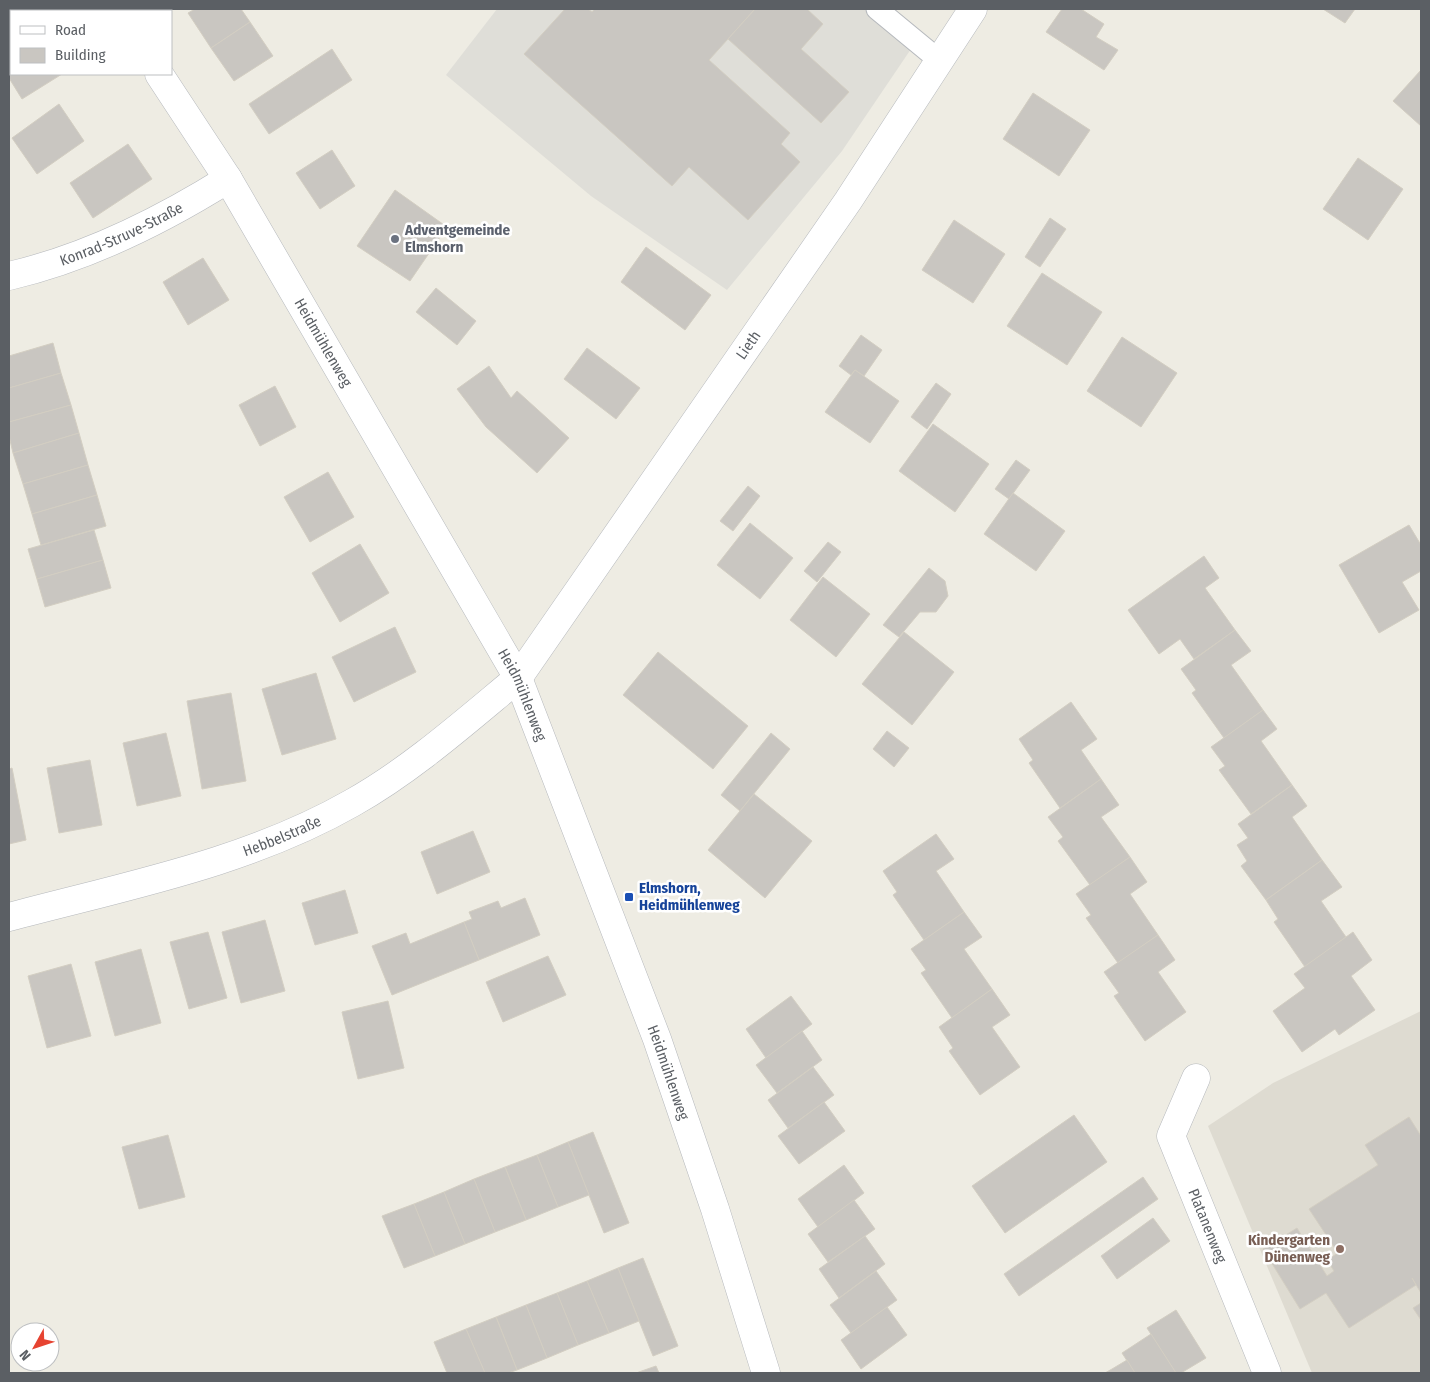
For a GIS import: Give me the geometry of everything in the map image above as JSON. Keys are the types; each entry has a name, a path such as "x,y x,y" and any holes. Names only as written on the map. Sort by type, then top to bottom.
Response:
{"street":[{"name":"Lieth","path":"518,678 848,201 973,9"},
{"name":"Heidmühlenweg","path":"160,75 228,179 518,678 657,1039 715,1208 766,1373"},
{"name":"Konrad-Struve-Straße","path":"9,276 49,267 140,228 198,198 228,179"},
{"name":"Hebbelstraße","path":"9,917 255,849 344,807 430,750 518,678"},
{"name":"Platanenweg","path":"1196,1078 1171,1136 1267,1373"}],"lane":[{"path":"876,9 940,61"}],"shaded area":[{"path":"497,9 867,9 911,49 842,151 727,290 591,196 446,75"},
{"name":"Kindergarten Dünenweg","path":"1421,1011 1421,1373 1312,1373 1208,1126 1273,1083"}],"building":[{"path":"195,9 241,9 250,22 211,48 188,13"},
{"path":"565,9 588,9 592,12 595,9 755,9 709,60 790,133 781,144 800,162 748,220 689,167 672,186 524,54"},
{"path":"755,9 807,9 823,24 801,49 849,92 821,123 728,39"},
{"path":"1062,9 1081,9 1104,24 1096,37 1118,50 1104,70 1046,32"},
{"path":"1323,9 1355,9 1345,23"},
{"path":"250,22 273,56 234,81 211,48"},
{"path":"9,49 10,75 60,75 22,99 9,78"},
{"path":"332,49 352,80 269,134 249,104"},
{"path":"1421,70 1421,126 1393,101"},
{"path":"1033,93 1090,130 1059,176 1003,139"},
{"path":"59,104 84,141 37,174 12,138"},
{"path":"128,144 152,179 93,218 70,183"},
{"path":"332,150 355,186 320,209 296,173"},
{"path":"1358,158 1403,189 1368,240 1323,209"},
{"path":"395,190 447,227 410,281 357,246"},
{"path":"1050,218 1066,229 1040,267 1025,257"},
{"path":"954,220 1005,254 973,303 922,270"},
{"path":"646,247 711,295 685,330 621,282"},
{"path":"203,258 229,300 188,325 163,282"},
{"path":"1042,273 1102,312 1067,365 1007,326"},
{"path":"436,288 476,321 457,345 416,312"},
{"path":"861,335 882,350 864,376 855,370 851,375 839,366"},
{"path":"1122,337 1177,373 1141,427 1087,391"},
{"path":"53,343 61,373 9,388 9,356"},
{"path":"587,348 640,388 616,419 564,379"},
{"path":"489,366 511,398 517,391 569,438 537,473 486,427 457,389"},
{"path":"855,370 899,401 870,443 825,412"},
{"path":"61,373 71,405 9,422 9,388"},
{"path":"936,383 951,394 927,429 911,417"},
{"path":"275,386 296,427 260,446 239,405"},
{"path":"71,405 79,433 13,453 9,436 9,422"},
{"path":"933,424 989,464 955,512 899,471"},
{"path":"79,433 88,465 23,484 13,453"},
{"path":"1016,460 1030,470 1009,499 995,489"},
{"path":"88,465 97,495 32,514 23,484"},
{"path":"328,472 354,517 310,542 284,497"},
{"path":"748,486 760,496 733,531 720,521"},
{"path":"1013,493 1065,531 1036,571 984,534"},
{"path":"97,495 106,526 41,545 32,514"},
{"path":"750,523 793,558 760,599 717,565"},
{"path":"1409,525 1421,545 1421,571 1402,582 1419,610 1379,633 1339,565"},
{"path":"94,530 103,560 37,579 28,549"},
{"path":"828,542 841,552 817,582 804,571"},
{"path":"360,544 389,593 340,622 312,573"},
{"path":"1204,556 1219,578 1205,588 1235,630 1194,659 1180,639 1159,654 1128,610"},
{"path":"103,560 111,588 45,607 37,579"},
{"path":"929,568 945,581 948,596 936,612 920,612 899,637 883,625"},
{"path":"823,577 870,614 836,657 790,620"},
{"path":"395,627 416,672 354,702 332,657"},
{"path":"1235,630 1251,651 1231,665 1263,710 1224,738 1192,693 1196,690 1181,669"},
{"path":"904,632 954,672 912,725 862,684"},
{"path":"658,652 748,726 713,769 623,695"},
{"path":"316,673 336,739 282,755 262,689"},
{"path":"231,693 246,781 202,789 187,701"},
{"path":"1071,702 1097,739 1081,750 1101,779 1060,808 1029,763 1033,760 1019,739"},
{"path":"1263,710 1277,729 1261,741 1292,785 1251,814 1219,770 1225,766 1211,747"},
{"path":"887,731 909,748 894,767 873,749"},
{"path":"166,733 181,796 137,806 123,743"},
{"path":"771,733 790,749 740,811 721,795"},
{"path":"90,760 102,825 59,833 47,768"},
{"path":"12,768 26,840 9,844 9,769"},
{"path":"1101,779 1119,805 1101,817 1130,857 1090,885 1058,841 1063,837 1048,817"},
{"path":"1292,785 1307,806 1292,817 1322,860 1266,900 1241,866 1247,861 1237,845 1248,838 1238,824"},
{"path":"754,794 812,841 765,898 708,850"},
{"path":"473,831 490,872 437,894 421,852"},
{"path":"936,834 954,859 936,871 964,912 924,940 893,895 897,892 883,871"},
{"path":"1130,857 1147,882 1130,894 1158,935 1118,963 1086,918 1091,915 1076,894"},
{"path":"1322,860 1342,887 1321,901 1346,937 1305,967 1274,922 1278,919 1266,900"},
{"path":"345,890 358,933 315,945 302,903"},
{"path":"525,898 540,935 479,960 464,922 472,919 469,912 498,901 501,908"},
{"path":"964,912 982,937 964,949 992,989 952,1018 921,973 926,970 911,949"},
{"path":"265,920 285,991 241,1003 222,932"},
{"path":"464,922 479,960 392,995 372,946 406,933 410,944"},
{"path":"208,932 227,998 189,1009 170,942"},
{"path":"1353,932 1372,960 1351,976 1375,1010 1339,1035 1335,1029 1302,1052 1273,1011 1305,988 1294,974"},
{"path":"1158,935 1175,960 1158,972 1186,1012 1145,1041 1114,996 1119,993 1104,972"},
{"path":"141,949 161,1023 115,1036 95,962"},
{"path":"548,956 566,995 503,1022 486,982"},
{"path":"71,964 91,1036 47,1048 28,976"},
{"path":"992,989 1010,1015 992,1027 1020,1067 980,1095 949,1051 953,1048 939,1027"},
{"path":"791,996 812,1024 766,1058 746,1029"},
{"path":"388,1001 404,1068 358,1079 342,1012"},
{"path":"802,1031 822,1060 777,1093 756,1065"},
{"path":"813,1067 834,1095 788,1128 768,1100"},
{"path":"824,1102 845,1131 799,1164 778,1136"},
{"path":"1074,1115 1107,1162 1005,1233 972,1186"},
{"path":"1409,1117 1421,1136 1421,1293 1412,1278 1416,1285 1349,1328 1326,1293 1300,1309 1263,1249 1297,1228 1327,1276 1334,1271 1327,1260 1338,1253 1309,1209 1378,1165 1365,1145"},
{"path":"593,1132 629,1223 604,1233 568,1142"},
{"path":"168,1135 185,1197 139,1209 122,1147"},
{"path":"568,1142 589,1195 558,1207 537,1155"},
{"path":"537,1155 558,1207 526,1220 505,1167"},
{"path":"844,1165 864,1193 818,1227 798,1199"},
{"path":"505,1167 526,1220 495,1232 474,1179"},
{"path":"1143,1177 1158,1199 1019,1296 1004,1274"},
{"path":"474,1179 495,1232 465,1244 444,1192"},
{"path":"444,1192 465,1244 435,1256 414,1204"},
{"path":"854,1200 875,1229 828,1262 808,1234"},
{"path":"414,1204 435,1256 404,1268 382,1216"},
{"path":"1153,1218 1170,1241 1117,1279 1101,1256"},
{"path":"865,1236 885,1264 839,1298 819,1269"},
{"path":"643,1258 678,1346 653,1356 618,1268"},
{"path":"618,1268 639,1321 609,1333 587,1281"},
{"path":"876,1271 897,1300 851,1333 830,1305"},
{"path":"587,1281 609,1333 578,1345 557,1293"},
{"path":"557,1293 578,1345 547,1358 526,1305"},
{"path":"1421,1303 1421,1320 1413,1308"},
{"path":"526,1305 547,1358 517,1370 496,1317"},
{"path":"887,1307 907,1335 861,1369 841,1340"},
{"path":"1176,1310 1206,1358 1181,1373 1176,1373 1147,1328"},
{"path":"496,1317 517,1370 508,1373 485,1373 466,1329"},
{"path":"466,1329 485,1373 447,1373 434,1342"},
{"path":"1151,1334 1176,1373 1135,1373 1122,1353"},
{"path":"1127,1360 1135,1373 1105,1373 1112,1369"},
{"path":"656,1366 659,1373 636,1373"}],"place":[{"name":"Adventgemeinde Elmshorn","path":"395,239"},
{"name":"Elmshorn, Heidmühlenweg","path":"629,897"},
{"name":"Kindergarten Dünenweg","path":"1340,1249"}]}
